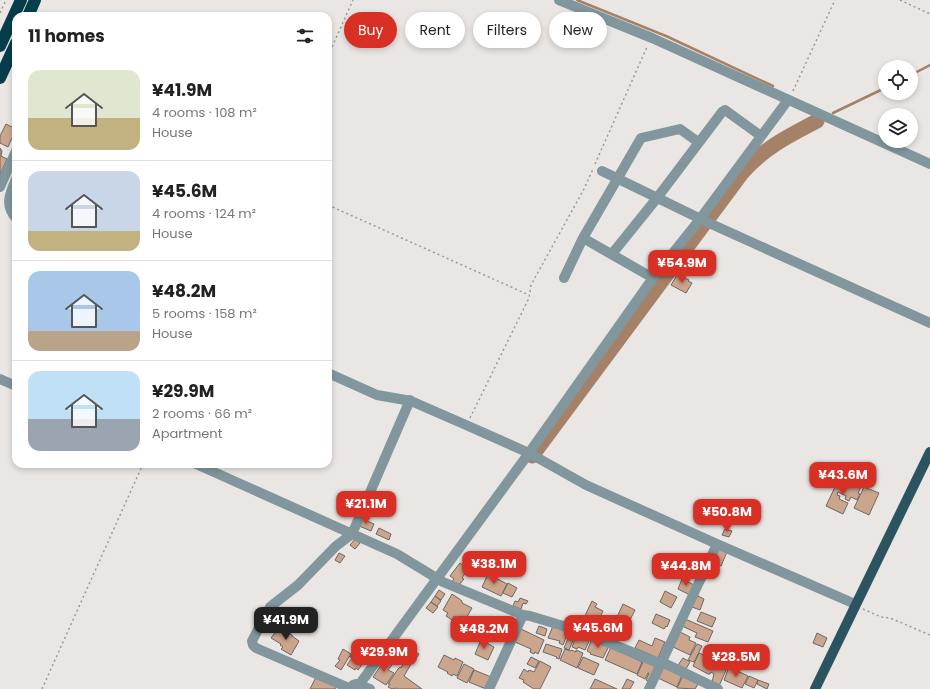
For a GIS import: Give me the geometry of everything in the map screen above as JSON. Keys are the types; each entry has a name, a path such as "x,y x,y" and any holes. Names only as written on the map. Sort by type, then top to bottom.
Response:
{"highway":[{"path":"16,12 21,0"},
{"path":"30,12 36,0"},
{"path":"0,46 12,20"},
{"path":"0,78 12,52"}],"main road":[{"path":"815,689 930,452"}],"street":[{"path":"559,0 652,38 930,164"},
{"path":"353,687 439,580 532,454 653,278 704,221 761,136 788,100"},
{"path":"612,254 657,198 722,112 726,110 761,136"},
{"path":"564,278 583,238 641,138 680,129 698,142"},
{"path":"0,186 12,160"},
{"path":"602,171 704,221 930,323"},
{"path":"12,188 9,194 8,203 12,213"},
{"path":"0,203 12,214"},
{"path":"583,238 653,278"},
{"path":"332,375 377,395 410,400 532,454 586,485 856,604"},
{"path":"0,379 12,384"},
{"path":"370,689 353,687 256,648 252,641 270,607 298,585 336,546 352,534 410,400"},
{"path":"205,468 396,554 439,580 523,615 580,631 661,663 718,689"},
{"path":"649,689 709,564 717,544"},
{"path":"489,689 523,615"}],"path":[{"path":"0,13 6,0"},
{"path":"332,47 353,0"},
{"path":"788,100 835,0"},
{"path":"900,0 930,14"},
{"path":"466,425 530,296 531,285 584,189 652,38"},
{"path":"332,207 530,296"},
{"path":"42,689 141,468"},
{"path":"856,604 860,608 881,617 890,618 930,635"}],"building":[{"path":"6,124 12,127 12,138 8,147 0,143 0,136"},
{"path":"0,148 2,151 1,156 7,159 0,175"},
{"path":"677,275 689,280 688,281 692,283 686,293 671,285"},
{"path":"842,478 861,487 857,500 851,497 849,501 845,499 846,496 838,492 837,495 840,496 839,499 848,503 843,514 826,506 835,487 838,488"},
{"path":"864,487 879,493 869,515 854,508"},
{"path":"362,519 374,524 371,531 359,526"},
{"path":"379,528 391,534 389,540 376,534"},
{"path":"725,529 732,531 729,537 722,535"},
{"path":"355,539 360,543 355,549 350,545"},
{"path":"718,548 727,552 721,566 714,562 716,558 714,557"},
{"path":"339,553 345,556 340,563 335,560"},
{"path":"460,563 468,569 462,578 464,579 459,585 452,582 454,579 450,576"},
{"path":"488,574 507,584 501,596 482,587"},
{"path":"682,579 694,585 690,595 678,589"},
{"path":"508,583 517,588 512,597 503,593"},
{"path":"439,590 445,594 441,600 435,596"},
{"path":"665,591 677,597 671,608 660,602"},
{"path":"452,594 462,601 462,603 472,608 464,622 454,616 452,620 446,616 448,613 443,610"},
{"path":"696,595 704,599 700,610 692,607"},
{"path":"435,596 441,601 437,606 431,602"},
{"path":"520,598 528,601 526,604 523,603 521,609 513,606 515,601 518,602"},
{"path":"592,601 597,604 595,607 603,611 594,630 583,625 584,623 582,622"},
{"path":"431,602 438,607 433,613 426,608"},
{"path":"623,604 635,610 622,636 611,630"},
{"path":"701,612 716,618 712,627 697,621"},
{"path":"656,614 670,620 667,627 666,626 664,629 652,623"},
{"path":"685,619 713,631 708,642 695,637 697,633 682,626"},
{"path":"539,626 547,629 545,636 536,633"},
{"path":"553,626 568,632 563,645 559,643 560,641 548,638"},
{"path":"279,627 299,641 291,655 281,649 283,647 280,645 281,644 271,638"},
{"path":"521,629 544,640 538,654 535,652 534,654 530,652 531,649 515,642"},
{"path":"571,631 576,633 569,650 564,648"},
{"path":"678,631 690,637 689,640 696,643 690,655 671,646"},
{"path":"817,633 827,638 823,647 813,643"},
{"path":"577,634 590,639 585,650 578,647 577,649 572,647"},
{"path":"655,638 665,642 658,658 635,648 639,640 652,646"},
{"path":"592,639 609,646 603,658 590,654 591,653 587,651"},
{"path":"481,640 494,647 488,660 475,654"},
{"path":"399,644 402,646 400,649 406,653 401,661 394,656 395,654 391,651 395,645 397,647"},
{"path":"546,644 562,649 559,659 543,652"},
{"path":"697,644 702,646 694,662 688,660"},
{"path":"611,647 642,662 637,674 605,660"},
{"path":"343,649 351,654 341,670 335,666 340,660 338,659"},
{"path":"410,649 419,654 413,663 406,659 408,655 406,654"},
{"path":"565,649 576,652 576,650 583,653 577,668 560,660"},
{"path":"699,653 728,666 719,686 712,682 714,674 711,672 708,674 693,666"},
{"path":"352,654 364,662 358,670 356,668 355,670 347,665 352,658 350,657"},
{"path":"444,655 454,660 455,658 463,662 457,676 453,674 452,676 447,673 448,672 438,667"},
{"path":"531,657 539,661 535,668 527,664"},
{"path":"583,657 599,664 594,675 578,668"},
{"path":"683,658 690,662 686,669 678,665"},
{"path":"405,660 411,664 404,676 422,689 392,689 388,687 390,684 388,684 398,669 400,667 401,668"},
{"path":"644,660 657,667 650,682 646,680 649,673 645,679 637,675"},
{"path":"384,661 392,665 388,670 394,673 386,685 373,677"},
{"path":"540,661 551,667 540,689 534,689 523,682 524,680 519,678 524,669 528,672 529,670 534,672"},
{"path":"464,664 474,669 467,683 457,678"},
{"path":"661,667 682,675 677,687 658,678"},
{"path":"729,667 748,676 742,688 724,680"},
{"path":"474,670 491,677 486,689 469,682"},
{"path":"683,676 698,684 695,689 677,688"},
{"path":"749,676 758,680 754,688 745,684"},
{"path":"316,677 337,686 335,689 310,689"},
{"path":"595,679 617,689 590,689"},
{"path":"627,679 634,682 630,689 622,689"},
{"path":"758,680 769,684 767,689 757,684"}],"waterway":[{"path":"577,0 666,36 773,86"},
{"path":"918,71 930,65"},
{"path":"833,113 878,91"},
{"path":"532,456 742,173 759,156 786,137 817,121"}]}
